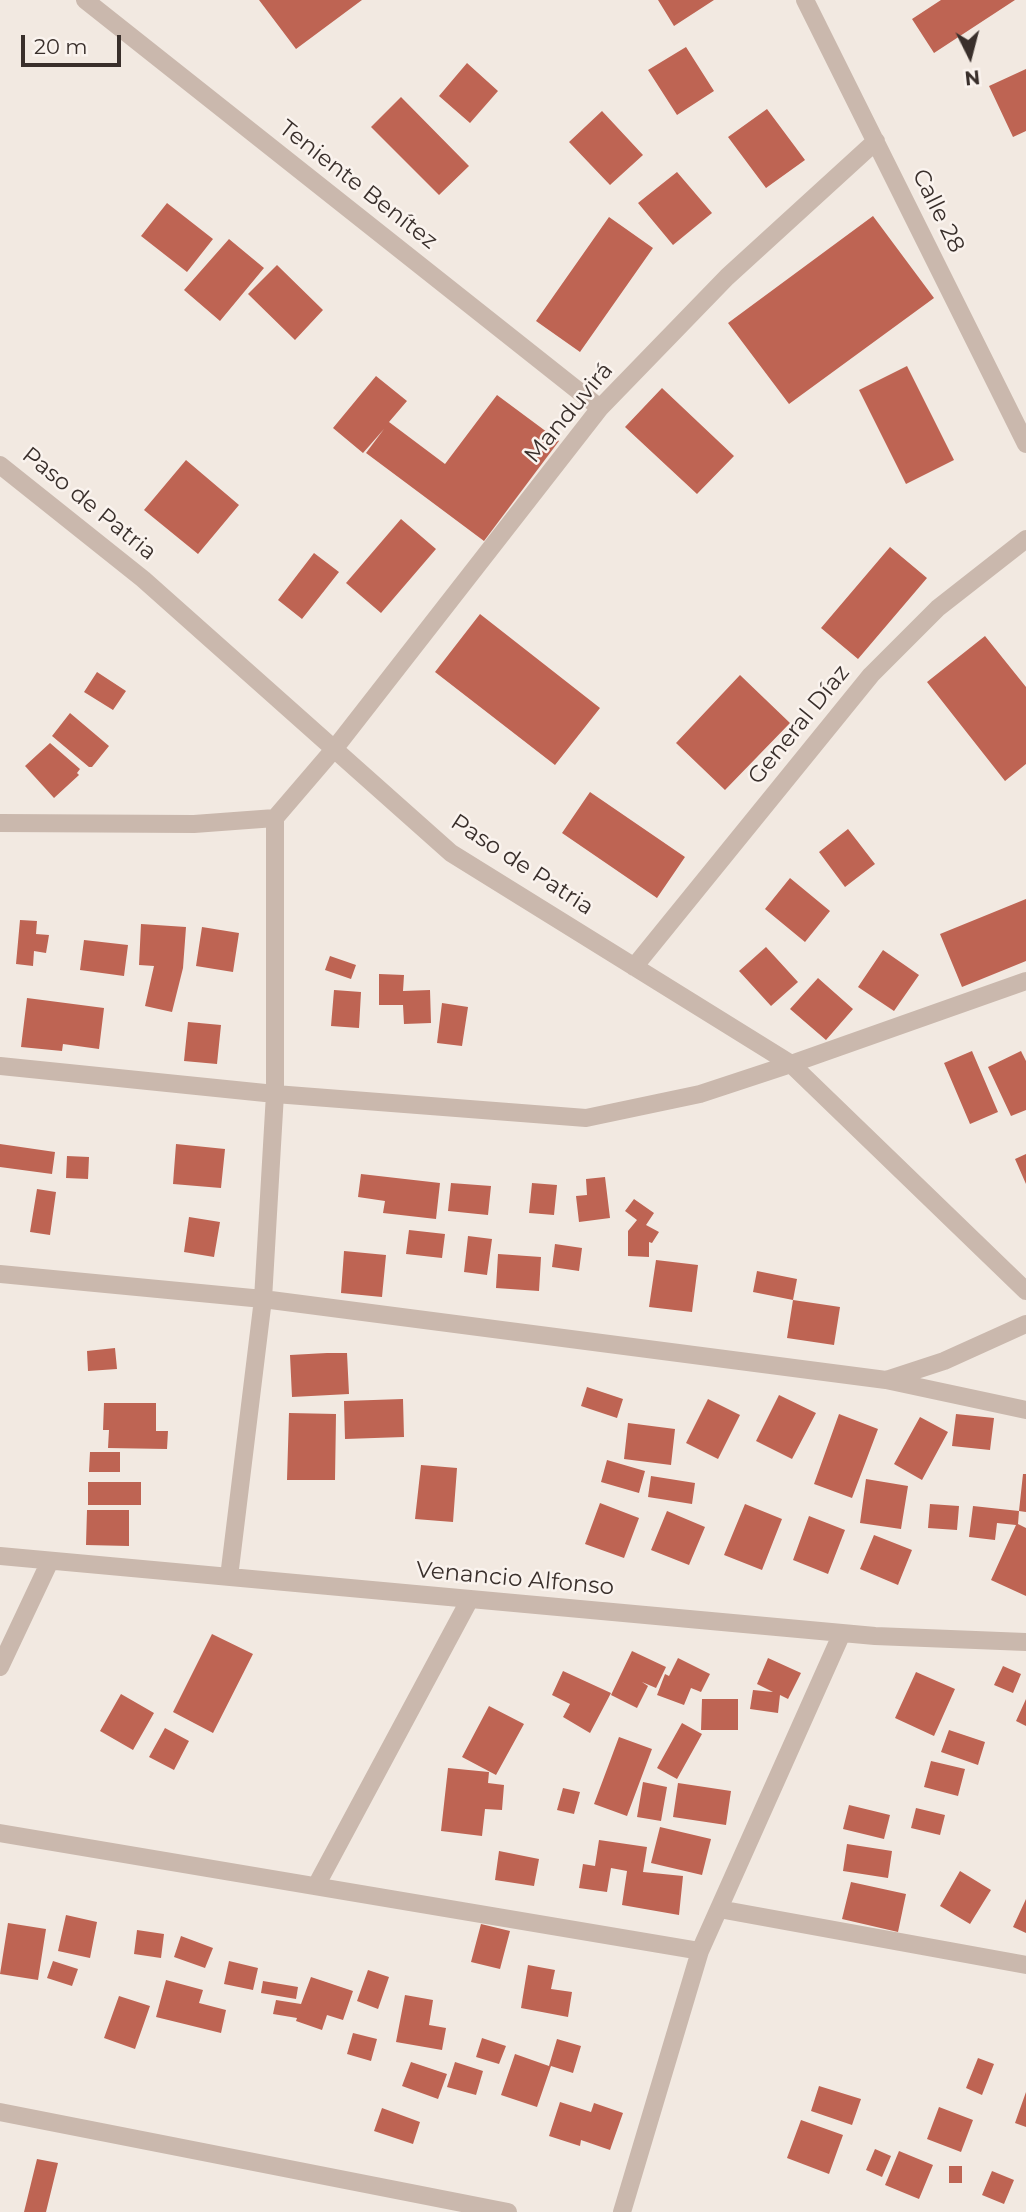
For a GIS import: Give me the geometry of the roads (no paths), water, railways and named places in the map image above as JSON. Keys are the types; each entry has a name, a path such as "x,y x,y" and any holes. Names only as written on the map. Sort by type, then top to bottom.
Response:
{"street":[{"name":"Teniente Benítez","path":"85,0 600,408"},
{"name":"Calle 28","path":"805,0 1026,444"},
{"name":"Manduvirá","path":"275,817 335,748 600,408 727,277 876,141"},
{"name":"Paso de Patria","path":"0,465 143,579 451,853 791,1064 1026,1291"},
{"name":"General Díaz","path":"634,967 872,675 938,608 1026,539"},
{"path":"0,822 194,824 275,817 275,1094 263,1299 229,1577"},
{"path":"0,1066 275,1094 586,1118 700,1094 1026,981"},
{"path":"0,1274 263,1299 886,1380 1026,1410"},
{"path":"886,1380 944,1361 1026,1324"},
{"name":"Venancio Alfonso","path":"0,1556 842,1633 1026,1642"},
{"path":"0,1667 50,1561"},
{"path":"316,1886 470,1599"},
{"path":"622,2212 700,1951 842,1633"},
{"path":"0,1833 700,1951"},
{"path":"719,1909 1026,1965"},
{"path":"0,2112 508,2212"}]}
